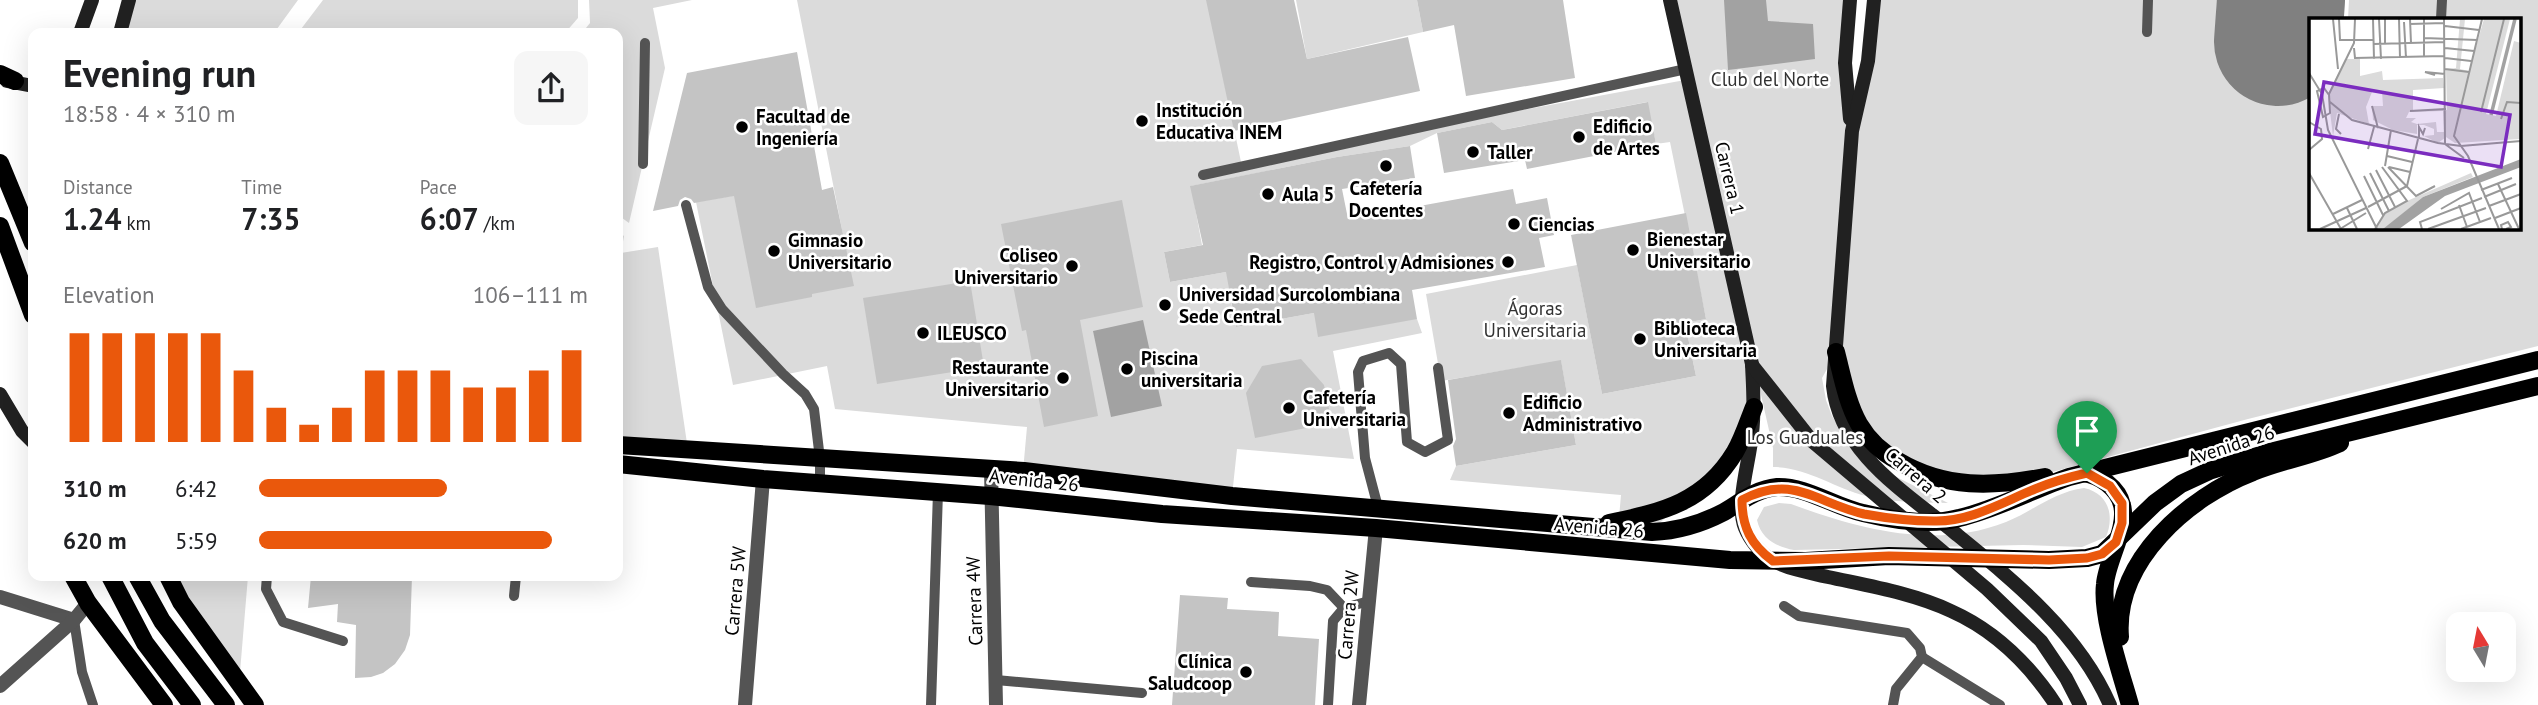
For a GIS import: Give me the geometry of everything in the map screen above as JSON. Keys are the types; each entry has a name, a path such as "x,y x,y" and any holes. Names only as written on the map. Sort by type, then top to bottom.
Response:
{"main road":[{"path":"82,28 92,0"},
{"path":"121,28 129,0"},
{"name":"Carrera 1","path":"1670,0 1752,364 1754,407 1742,500"},
{"name":"Carrera 2","path":"1850,0 1845,63 1852,131"},
{"name":"Carrera 2","path":"1874,0 1868,61 1852,131 1833,386 1835,404 1842,422 1878,471 2003,573 2066,634 2110,705"},
{"path":"5,79 28,85"},
{"path":"0,163 28,231"},
{"path":"0,226 28,302"},
{"path":"1836,352 1858,424 1878,450 1913,470 1951,483 1977,485 2012,484 2064,473 2087,473 2110,486 2122,503 2122,523 2104,585 2111,631 2130,705"},
{"name":"Avenida 26","path":"623,465 763,479 990,496 1162,514 1378,519 1652,532 1673,531 1697,524 1757,492 1777,487 1819,497 1864,513 1942,521 1994,508 2038,488 2087,473 2538,360"},
{"path":"1752,364 1813,442 1987,589 2041,641 2080,705"},
{"name":"Avenida 26","path":"623,445 991,470 1675,556 1773,561 1889,556 2049,560 2087,558 2102,554 2155,503 2181,484 2200,475 2270,452 2538,386"},
{"path":"0,394 5,410 28,436"},
{"path":"1589,528 1645,516 1692,498 1721,473 1737,450 1754,407"},
{"path":"2124,682 2119,625 2124,594 2132,574 2147,552 2180,515 2202,497 2225,484 2273,465 2320,452 2371,427"},
{"path":"1742,500 1745,528 1762,553 1773,561 1812,574 1921,598 1952,611 1988,631 2014,652 2028,666 2056,705"},
{"path":"76,581 88,603 164,705"},
{"path":"113,581 145,643 192,705"},
{"path":"140,581 162,621 226,705"},
{"path":"170,581 181,602 255,705"}],"street":[{"name":"Carrera 4W","path":"991,470 996,705"},
{"name":"Carrera 5W","path":"745,705 763,479"},
{"name":"Carrera 2W","path":"1359,705 1378,519"},
{"path":"0,597 74,620"},
{"path":"0,686 74,620 88,603"}],"lane":[{"path":"2147,32 2148,0"},
{"path":"2441,18 2442,0"},
{"path":"643,164 645,43"},
{"path":"1203,174 1686,69"},
{"path":"686,205 708,287 722,309 805,394 814,409 820,483"},
{"path":"1378,519 1365,458 1357,372 1363,361 1390,353 1401,364 1407,442 1425,452 1448,440 1438,368"},
{"path":"931,705 938,492"},
{"path":"267,581 266,589 284,622 344,641"},
{"path":"514,596 516,581"},
{"path":"1251,582 1310,586 1327,590 1344,608"},
{"path":"1328,705 1334,621 1344,608 1369,601"},
{"path":"1784,606 1799,616 1907,633 1920,648 1922,657 2000,705"},
{"path":"74,620 82,672 93,705"},
{"path":"1893,705 1896,689 1922,657"},
{"path":"996,680 1142,693"}],"green space":[{"path":"130,0 298,0 278,28 122,28"},
{"path":"323,0 578,0 578,18 569,28 302,28"},
{"path":"589,0 692,0 653,8 665,68 629,223 623,219 623,28 586,28 590,23"},
{"path":"797,0 1207,0 1241,162 1685,80 1671,0 1854,0 1839,296 1874,0 2217,0 2215,41 2309,51 2309,229 2520,229 2520,18 2348,18 2349,0 2538,0 2538,346 2248,419 2012,483 1977,485 1878,450 1836,353 1822,378 1826,400 1842,432 1867,462 1948,503 1876,498 1797,470 1773,467 1773,448 1755,368 1738,439 1717,470 1650,532 1618,529 1621,495 1450,480 1456,466 1576,445 1561,361 1441,381 1426,294 1577,265 1602,394 1696,376 1685,323 1706,319 1670,142 1656,144 1647,102 1502,130 1492,122 1437,133 1410,146 1337,157 1191,186 1202,245 1164,252 1170,282 1293,260 1297,279 1229,291 1236,327 1314,313 1417,319 1422,333 1333,351 1354,459 1237,449 1232,496 1023,471 1027,427 835,409 827,366 733,385 696,202 820,181 821,190 843,235"},
{"path":"1296,0 1417,0 1423,32 1307,59"},
{"path":"658,247 688,450 623,444 623,253"},
{"path":"2084,488 2104,500 2110,521 2106,537 2082,547 2023,545 1794,550 1782,547 1766,537 1757,520 1764,507 1779,503 1897,533 1952,535 2006,522 2053,498"},
{"path":"172,581 248,581 239,684"}],"shaded area":[{"path":"1724,0 1766,0 1768,21 1813,24 1815,59 1728,70"},
{"name":"Piscina universitaria","path":"1143,320 1162,406 1111,417 1093,331"}],"building":[{"path":"1206,0 1294,0 1307,59 1408,37 1420,91 1234,131"},
{"path":"1417,0 1563,0 1575,78 1466,96 1454,25 1423,32"},
{"name":"Facultad de Ingeniería","path":"797,52 822,190 833,187 854,286 756,308 734,196 694,203 685,197 680,200 678,206 653,211 687,73"},
{"name":"Edificio de Artes","path":"1648,102 1656,144 1527,169 1525,160 1444,173 1437,133 1492,122 1502,130"},
{"path":"1410,146 1415,178 1342,189 1348,219 1513,189 1516,204 1547,198 1554,235 1539,238 1545,267 1412,290 1417,319 1318,337 1314,313 1236,327 1226,272 1170,282 1164,252 1203,245 1190,186 1337,157"},
{"name":"Coliseo Universitario","path":"1122,200 1143,307 1080,320 1098,416 1044,427 1026,330 1022,331 1001,224"},
{"path":"1686,213 1706,319 1685,323 1696,376 1602,394 1571,235"},
{"name":"ILEUSCO","path":"970,281 984,367 877,384 863,298"},
{"name":"Cafetería Universitaria","path":"1301,359 1324,385 1332,423 1255,438 1246,393 1262,366"},
{"name":"Edificio Administrativo","path":"1561,360 1576,445 1456,466 1453,446 1456,439 1448,380"},
{"path":"311,581 412,581 410,635 405,650 395,664 383,673 371,677 355,678 356,625 337,622 338,604 308,608"},
{"name":"Clínica Saludcoop","path":"1180,595 1228,598 1227,609 1279,612 1278,636 1319,639 1315,705 1172,705"}],"runway":[{"path":"2278,42 2281,0"}],"place":[{"name":"Institución Educativa INEM","path":"1142,121"},
{"name":"Facultad de Ingeniería","path":"742,127"},
{"name":"Edificio de Artes","path":"1579,137"},
{"name":"Taller","path":"1473,152"},
{"name":"Cafetería Docentes","path":"1386,166"},
{"name":"Aula 5","path":"1268,194"},
{"name":"Ciencias","path":"1514,224"},
{"name":"Bienestar Universitario","path":"1633,250"},
{"name":"Gimnasio Universitario","path":"774,251"},
{"name":"Registro, Control y Admisiones","path":"1508,262"},
{"name":"Coliseo Universitario","path":"1072,266"},
{"name":"Universidad Surcolombiana Sede Central","path":"1165,305"},
{"name":"ILEUSCO","path":"923,333"},
{"name":"Biblioteca Universitaria","path":"1640,339"},
{"name":"Piscina universitaria","path":"1127,369"},
{"name":"Restaurante Universitario","path":"1063,378"},
{"name":"Cafetería Universitaria","path":"1289,408"},
{"name":"Edificio Administrativo","path":"1509,413"},
{"name":"Clínica Saludcoop","path":"1246,672"}],"route":[{"path":"2087,473 2098,477 2117,493 2124,513 2116,542 2102,554 2087,558 2049,560 1889,556 1773,561 1752,541 1742,514 1742,500 1757,492 1777,487 1793,489 1864,513 1942,521 1994,508 2038,488 2087,473"}],"park label":[{"name":"Club del Norte","path":"1770,79"},
{"name":"Ágoras Universitaria","path":"1535,319"},
{"name":"Los Guaduales","path":"1805,437"}]}
